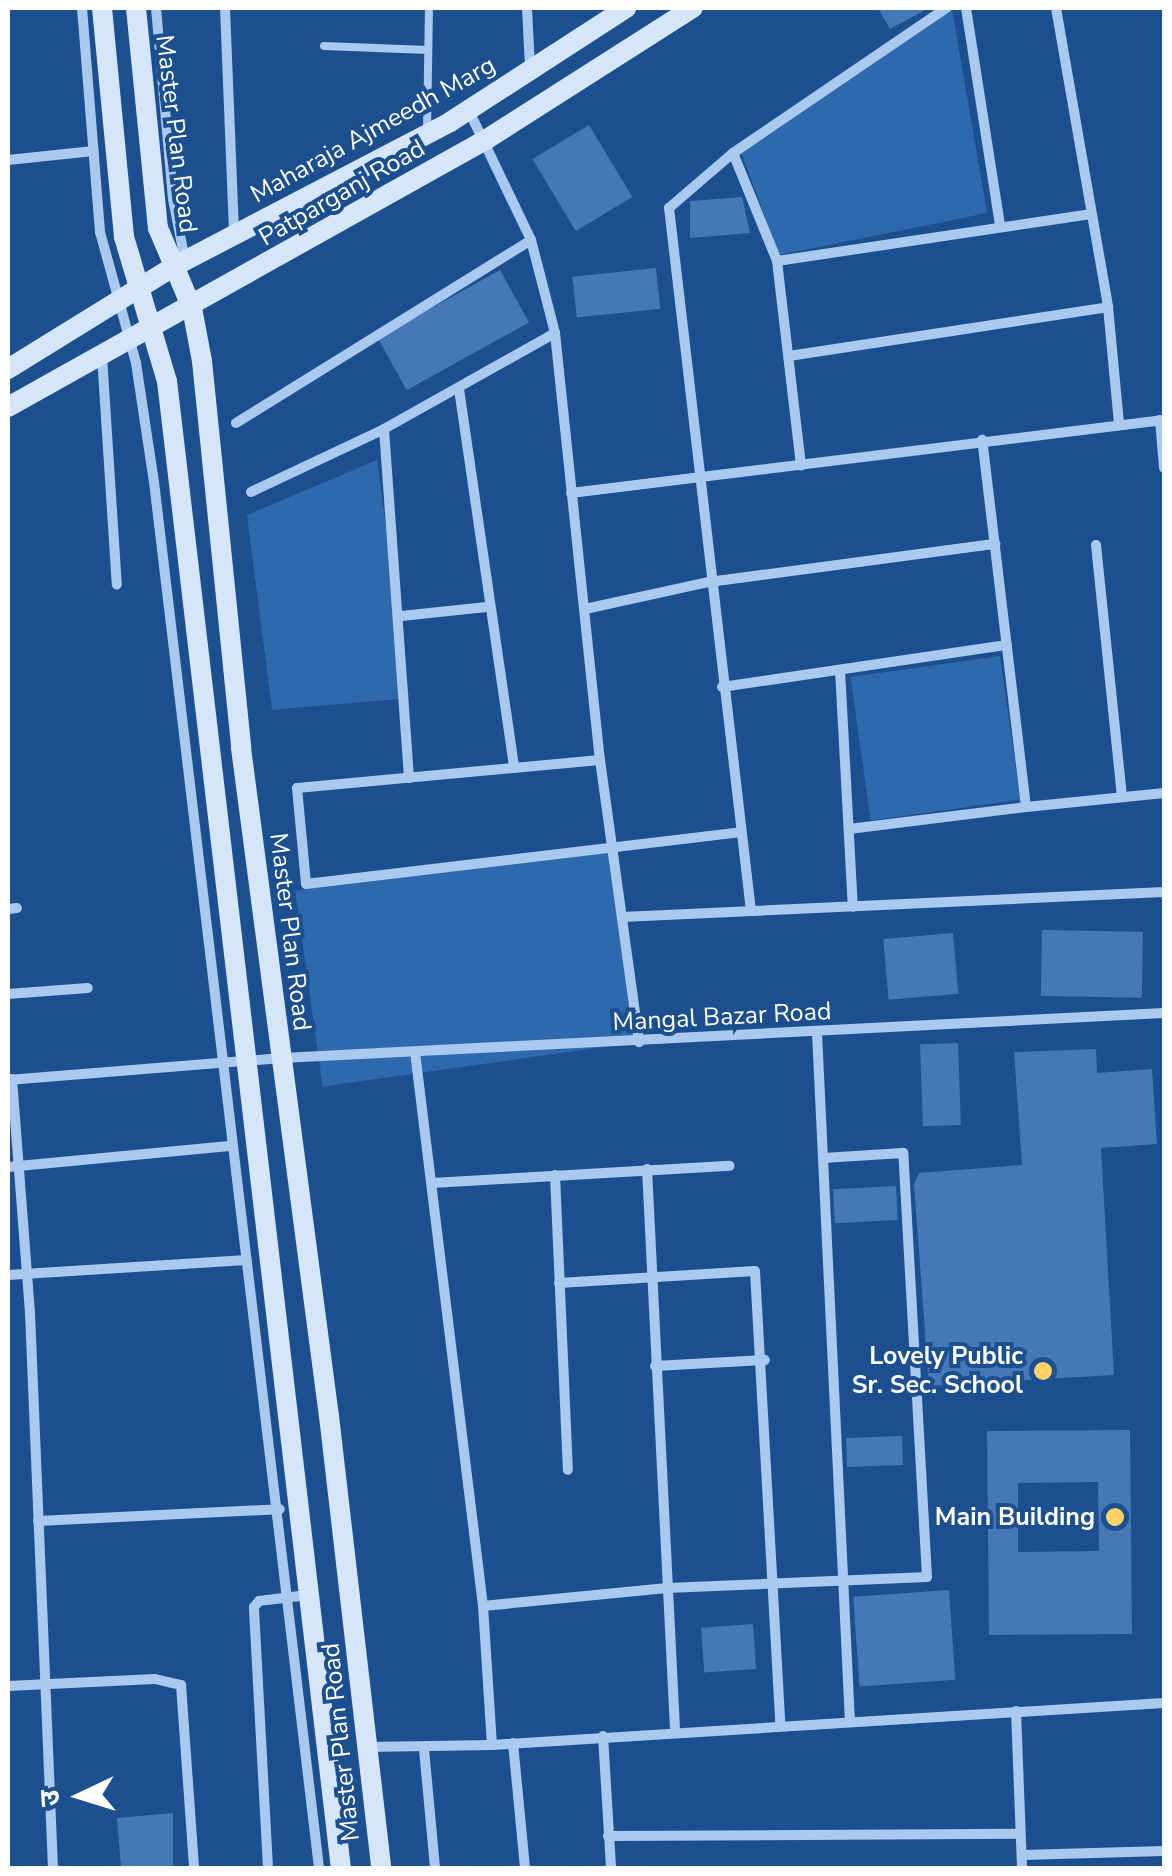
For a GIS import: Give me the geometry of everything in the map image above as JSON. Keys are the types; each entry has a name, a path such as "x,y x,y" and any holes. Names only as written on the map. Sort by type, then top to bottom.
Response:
{"main road":[{"path":"102,8 124,237 166,380 232,1062 298,1597 342,1868"},
{"name":"Master Plan Road","path":"136,8 158,228 179,264 192,308 380,1868"},
{"name":"Maharaja Ajmeedh Marg","path":"140,288 468,110 626,8"},
{"name":"Patparganj Road","path":"8,407 192,308 487,140 693,8"},
{"path":"8,369 140,288"}],"street":[{"path":"82,8 100,232 129,340 154,482 232,1062 232,1146 280,1510 298,1597 319,1868"},
{"path":"156,8 179,264"},
{"path":"225,8 234,235"},
{"path":"527,8 530,70"},
{"path":"752,911 708,582 669,208 734,154 946,8"},
{"path":"966,8 1000,225"},
{"path":"1056,8 1108,306 1119,423"},
{"path":"468,110 487,140 530,240 554,334 600,760 639,1042"},
{"path":"8,160 94,151"},
{"path":"734,154 777,261 801,466"},
{"path":"777,261 1092,214"},
{"path":"236,423 530,240"},
{"path":"789,356 1108,306"},
{"path":"252,492 384,430 554,334"},
{"path":"102,354 117,585"},
{"path":"459,389 514,768"},
{"path":"571,493 1162,420 1164,468"},
{"path":"384,430 401,616 409,778"},
{"path":"982,440 1026,807"},
{"path":"585,609 708,582 995,544"},
{"path":"1096,545 1122,797"},
{"path":"401,616 488,607"},
{"path":"722,686 1007,645"},
{"path":"840,670 853,906"},
{"path":"600,760 297,788 306,884 741,832"},
{"path":"848,829 1164,793"},
{"path":"622,917 1164,892"},
{"path":"8,994 88,988"},
{"name":"Mangal Bazar Road","path":"10,1079 282,1058 1164,1012"},
{"path":"817,1033 850,1722"},
{"path":"415,1052 484,1606 492,1745"},
{"path":"10,1079 13,1167 27,1273 53,1868"},
{"path":"13,1167 232,1146"},
{"path":"484,1606 666,1588 927,1577 904,1153 823,1158"},
{"path":"432,1183 730,1166"},
{"path":"647,1169 675,1729"},
{"path":"554,1175 568,1470"},
{"path":"8,1275 247,1260"},
{"path":"559,1283 755,1270 764,1360 780,1726"},
{"path":"654,1366 764,1360"},
{"path":"38,1521 280,1510"},
{"path":"268,1868 254,1607 259,1600 298,1597"},
{"path":"8,1686 155,1679 181,1684 194,1868"},
{"path":"366,1746 492,1745 675,1729 1164,1703"},
{"path":"1016,1711 1022,1868"},
{"path":"603,1736 610,1868"},
{"path":"513,1743 525,1868"},
{"path":"424,1748 436,1868"},
{"path":"608,1836 1018,1834"},
{"path":"1022,1855 1164,1851"}],"lane":[{"path":"426,134 429,8"},
{"path":"324,46 428,50"}],"shaded area":[{"path":"952,9 987,213 779,255 738,144"},
{"path":"377,460 409,698 272,710 247,515"},
{"path":"1000,656 1020,800 871,821 850,677"},
{"path":"612,846 640,1042 323,1087 295,891"}],"building":[{"path":"878,8 929,8 890,29"},
{"path":"589,125 632,197 576,231 532,159"},
{"path":"742,197 750,233 690,238 690,201"},
{"path":"656,268 660,309 577,318 572,277"},
{"path":"500,270 529,322 407,390 378,338"},
{"path":"1042,930 1143,932 1142,998 1041,996"},
{"path":"953,933 958,994 889,1000 883,939"},
{"path":"958,1043 961,1125 923,1126 920,1044"},
{"path":"1096,1049 1097,1073 1152,1069 1157,1144 1101,1148 1114,1375 929,1386 914,1184 919,1173 1022,1165 1014,1052"},
{"path":"896,1186 898,1220 835,1223 833,1189"},
{"name":"Main Building","path":"1130,1430 1132,1634 989,1635 987,1431","holes":["1098,1482 1099,1551 1018,1552 1018,1483"]},
{"path":"902,1436 903,1465 847,1467 846,1438"},
{"path":"949,1590 955,1680 860,1686 853,1597"},
{"path":"753,1624 756,1669 704,1673 701,1628"},
{"path":"173,1813 173,1868 121,1868 117,1818"}],"place":[{"name":"Lovely Public Sr. Sec. School","path":"1043,1371"},
{"name":"Main Building","path":"1115,1517"}]}
